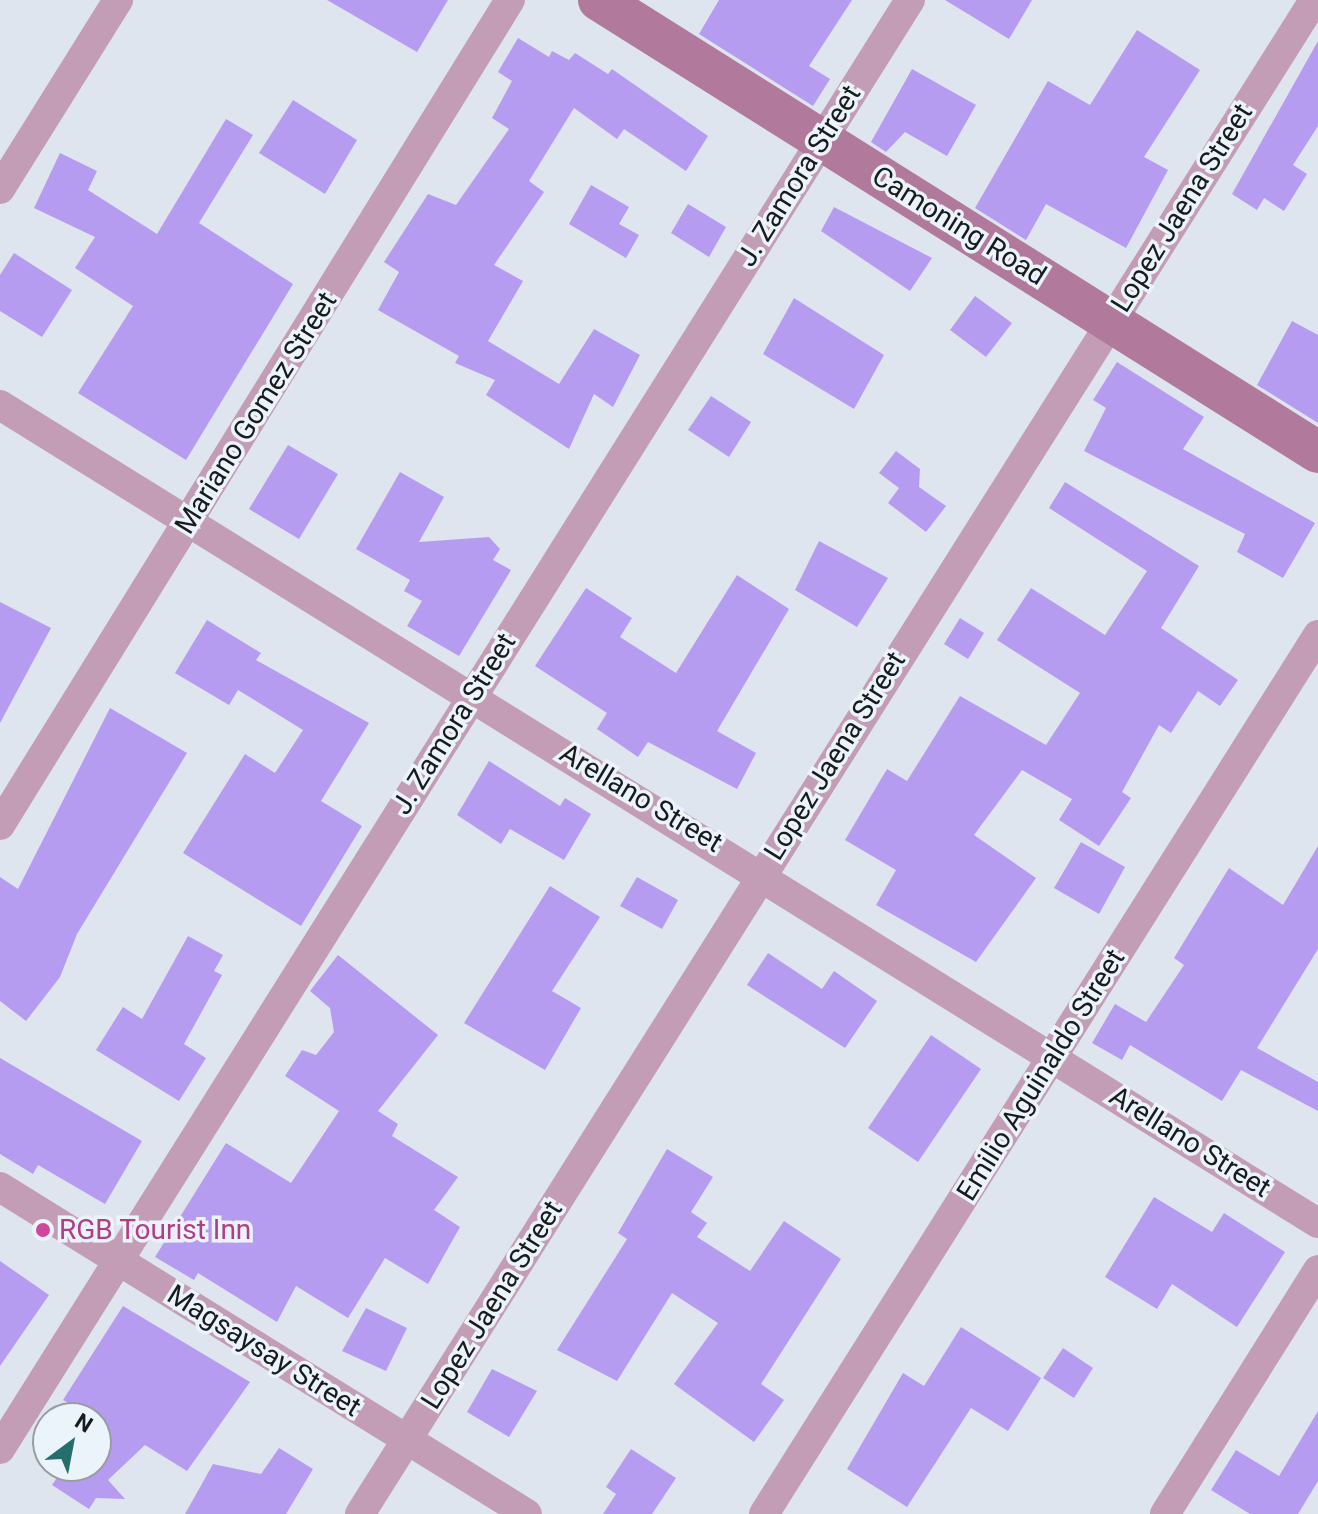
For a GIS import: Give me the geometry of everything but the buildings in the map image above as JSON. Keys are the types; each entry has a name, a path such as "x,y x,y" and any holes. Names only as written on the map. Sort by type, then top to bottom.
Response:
{"street":[{"path":"0,189 118,0"},
{"name":"Mariano Gomez Street","path":"0,825 510,0"},
{"name":"Camoning Road","path":"599,0 1318,452"},
{"name":"J. Zamora Street","path":"0,1449 116,1259 910,0"},
{"name":"Lopez Jaena Street","path":"360,1514 761,871 1314,0"},
{"name":"Arellano Street","path":"0,405 761,871 1318,1223"},
{"name":"Emilio Aguinaldo Street","path":"764,1514 1318,635"},
{"name":"Magsaysay Street","path":"0,1187 527,1514"},
{"path":"1165,1514 1318,1270"}],"place":[{"name":"RGB Tourist Inn","path":"43,1230"}]}
